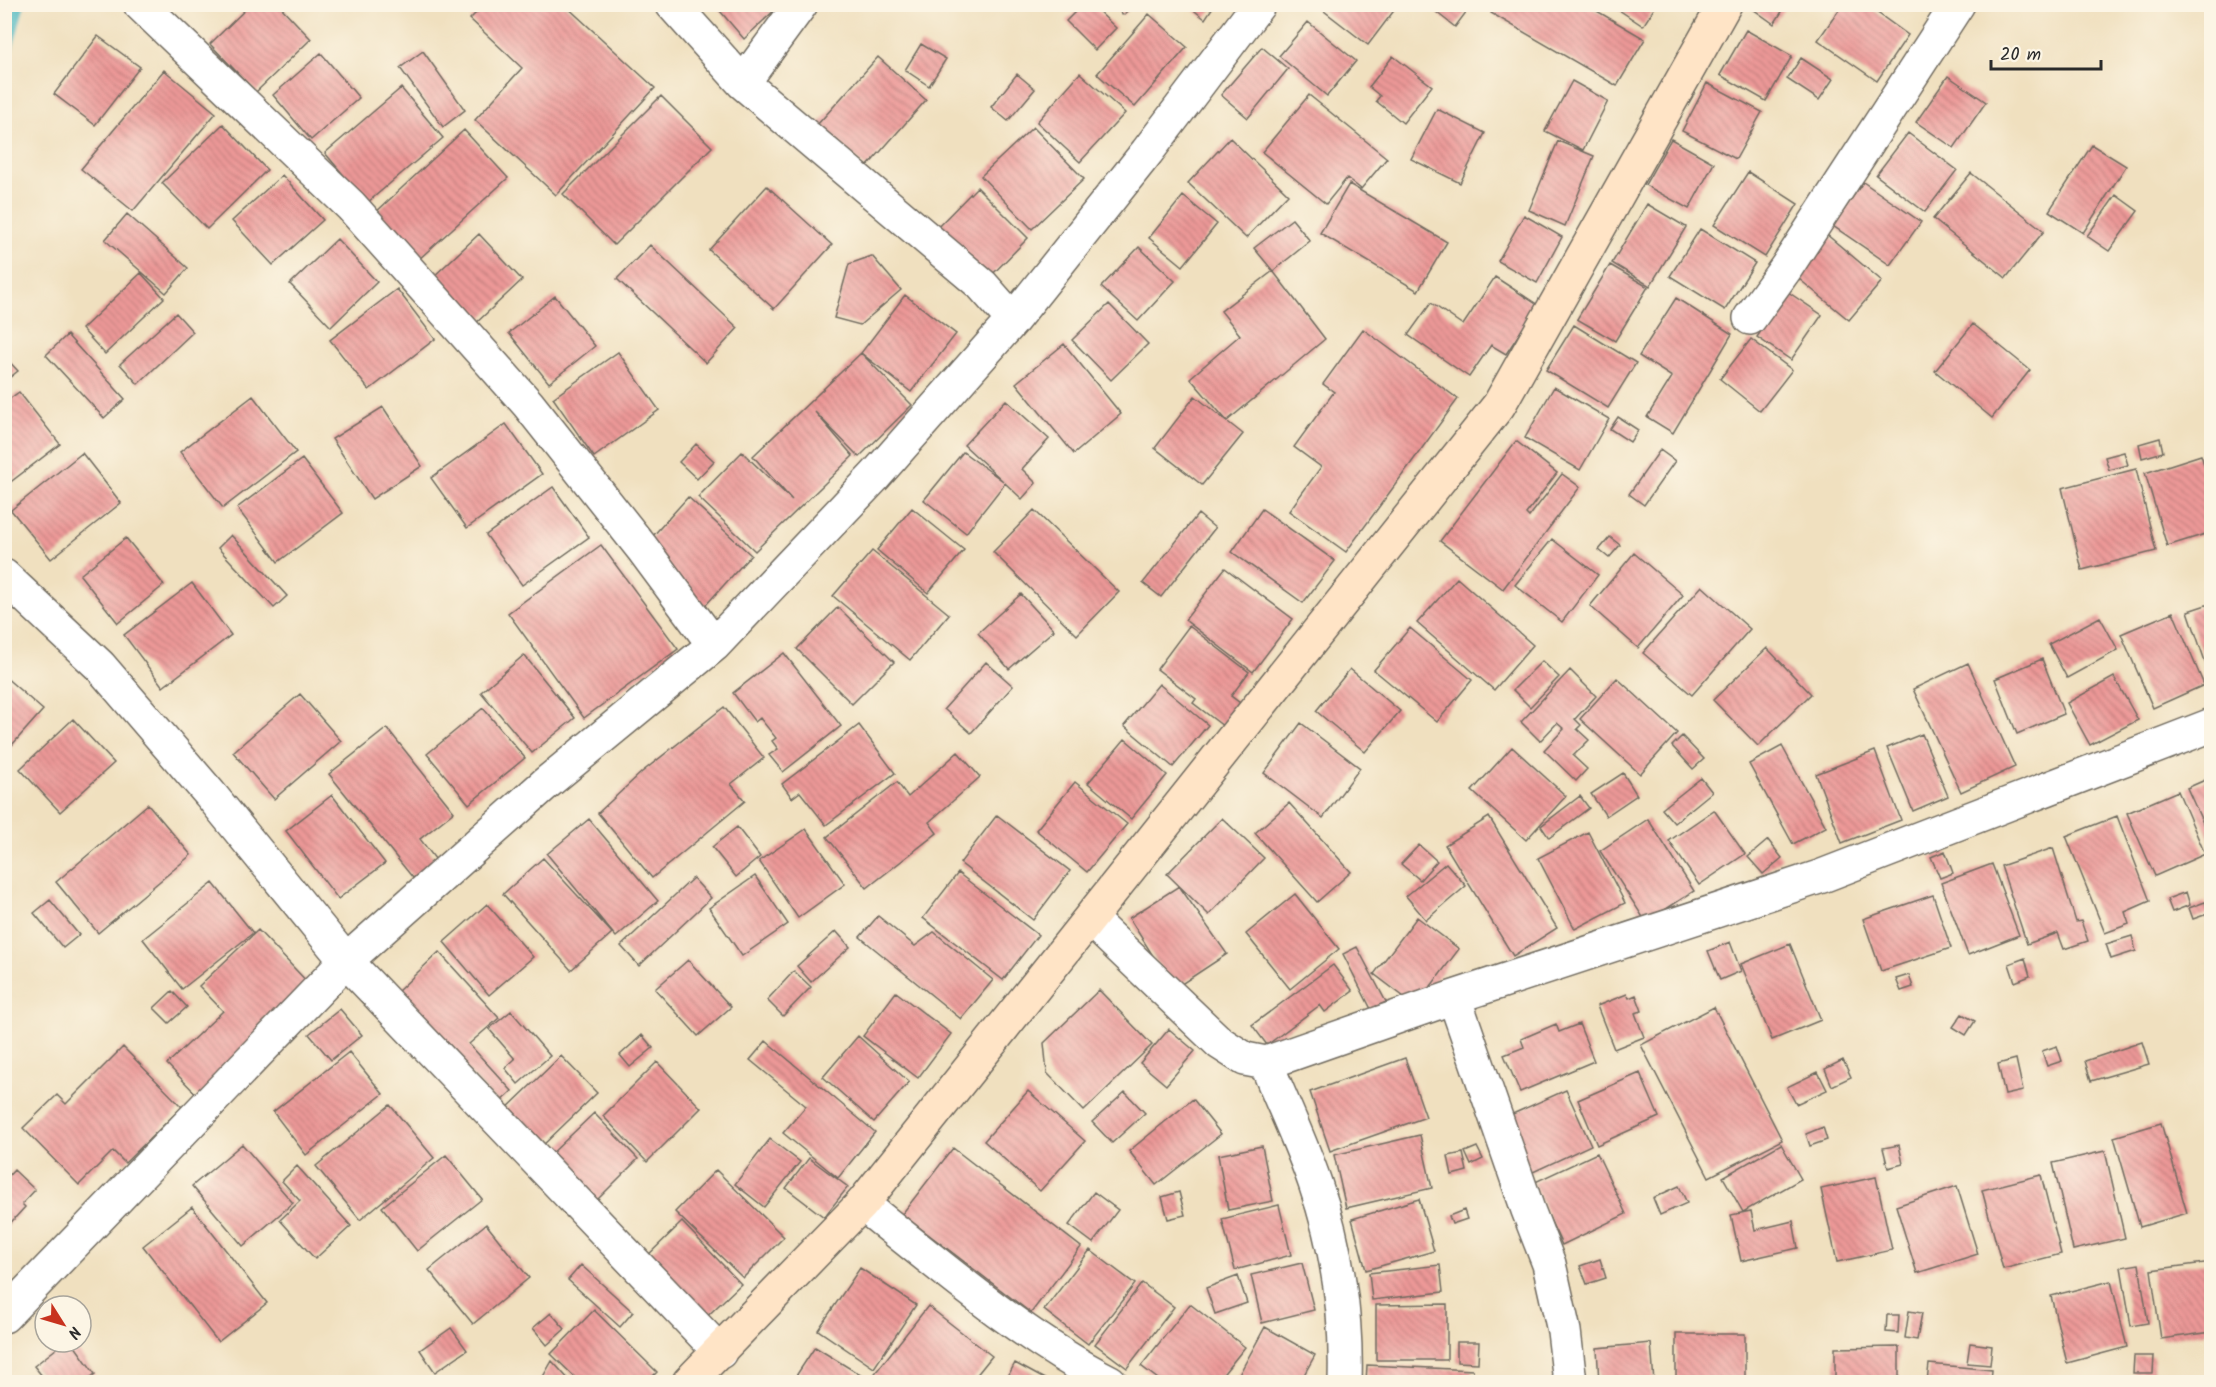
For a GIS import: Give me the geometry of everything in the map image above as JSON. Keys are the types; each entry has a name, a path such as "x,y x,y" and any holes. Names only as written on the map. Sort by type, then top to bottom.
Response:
{"street":[{"path":"140,4 359,214 528,404 642,548 714,645"},
{"path":"672,4 743,83 982,285 1013,320"},
{"path":"743,83 801,4"},
{"path":"4,1316 346,961 544,785 714,645 875,476 1013,320 1147,152 1259,4"},
{"path":"689,1383 861,1204 1499,405 1725,4"},
{"path":"1749,318 1786,268 1958,4"},
{"path":"4,576 100,666 210,794 346,961 720,1352"},
{"path":"1090,919 1220,1043 1245,1059 1266,1063 1454,997 1822,876 2211,725"},
{"path":"1454,997 1549,1264 1564,1331 1570,1383"},
{"path":"1266,1063 1315,1183 1336,1260 1346,1346 1345,1383"},
{"path":"861,1204 1014,1324 1070,1362 1110,1383"}],"building":[{"path":"251,4 278,4 311,39 256,92 210,44"},
{"path":"714,4 781,4 744,39"},
{"path":"1083,4 1091,4 1116,28 1095,50 1066,21"},
{"path":"1114,4 1135,4 1123,15"},
{"path":"1186,4 1215,4 1205,19"},
{"path":"1315,4 1399,4 1368,45"},
{"path":"1426,4 1458,4 1467,11 1455,27"},
{"path":"1496,4 1585,4 1645,39 1617,86 1491,13"},
{"path":"1610,4 1657,4 1643,26"},
{"path":"1757,4 1787,4 1774,24 1753,9"},
{"path":"1843,4 1865,4 1908,35 1877,81 1818,40"},
{"path":"484,5 565,5 655,88 556,195 475,120 522,68 470,19"},
{"path":"1149,14 1187,47 1135,107 1097,74"},
{"path":"1308,22 1356,61 1327,96 1279,56"},
{"path":"1746,30 1792,56 1766,101 1720,75"},
{"path":"98,36 140,67 95,125 54,94"},
{"path":"921,44 946,59 929,86 905,70"},
{"path":"1262,47 1288,69 1248,118 1221,95"},
{"path":"423,51 465,110 443,127 400,68"},
{"path":"321,53 359,98 311,140 273,95"},
{"path":"1393,56 1432,86 1403,123 1376,101 1380,96 1369,87"},
{"path":"878,57 926,100 866,168 817,125"},
{"path":"1801,58 1833,79 1819,100 1787,79"},
{"path":"164,70 216,113 133,211 81,169"},
{"path":"1080,73 1125,113 1080,162 1037,122"},
{"path":"1017,74 1035,89 1008,121 991,107"},
{"path":"1948,76 1986,102 1954,148 1916,122"},
{"path":"1572,81 1608,101 1583,150 1545,131"},
{"path":"1707,83 1762,112 1736,159 1682,131"},
{"path":"401,88 443,138 367,203 325,153"},
{"path":"1309,95 1387,158 1361,189 1347,178 1326,204 1262,152"},
{"path":"661,96 712,147 614,245 563,194"},
{"path":"1437,109 1485,133 1460,183 1411,159"},
{"path":"223,124 267,170 207,229 162,183"},
{"path":"1033,127 1084,179 1032,229 981,176"},
{"path":"464,130 508,178 417,261 374,214"},
{"path":"1908,133 1957,170 1925,212 1876,175"},
{"path":"1230,138 1288,194 1246,238 1188,183"},
{"path":"1671,139 1714,163 1689,209 1645,185"},
{"path":"1558,141 1594,156 1565,226 1529,210"},
{"path":"2092,145 2126,166 2083,233 2049,211"},
{"path":"1748,172 1798,204 1765,257 1714,225"},
{"path":"1971,173 2044,231 2006,278 1933,219"},
{"path":"282,175 323,220 273,265 232,221"},
{"path":"1863,182 1921,222 1890,265 1833,226"},
{"path":"1349,184 1447,242 1418,291 1320,233"},
{"path":"767,186 832,245 774,309 709,250"},
{"path":"977,187 1028,238 982,285 930,235"},
{"path":"2116,195 2138,211 2109,251 2087,236"},
{"path":"1183,196 1217,224 1183,266 1149,238"},
{"path":"1647,204 1686,227 1650,286 1612,263"},
{"path":"127,214 188,268 166,293 105,240"},
{"path":"1524,215 1562,237 1537,283 1498,261"},
{"path":"1292,219 1310,241 1273,271 1254,248"},
{"path":"1700,229 1755,263 1725,310 1670,276"},
{"path":"479,234 522,280 474,325 431,279"},
{"path":"1826,234 1882,281 1849,320 1793,274"},
{"path":"337,239 377,282 331,327 290,284"},
{"path":"650,245 738,328 706,363 617,279"},
{"path":"1139,247 1175,281 1138,321 1101,287"},
{"path":"872,256 901,290 860,325 834,318 849,264"},
{"path":"1610,265 1648,287 1615,341 1577,319"},
{"path":"1273,271 1325,339 1227,421 1190,378 1240,335 1221,311"},
{"path":"141,273 164,298 105,354 82,329"},
{"path":"1495,277 1538,305 1506,354 1491,345 1469,377 1408,335 1431,303 1463,325"},
{"path":"397,289 435,339 369,390 330,340"},
{"path":"1788,292 1822,315 1791,360 1757,337"},
{"path":"905,295 956,334 911,392 861,353"},
{"path":"555,296 595,346 549,383 509,333"},
{"path":"1676,298 1732,334 1673,433 1647,417 1672,377 1639,356"},
{"path":"1109,304 1148,344 1111,380 1072,340"},
{"path":"176,313 193,332 138,384 120,364"},
{"path":"1973,324 2030,370 1992,418 1935,371"},
{"path":"1574,325 1636,363 1608,408 1546,370"},
{"path":"1363,329 1458,399 1346,552 1289,511 1321,467 1294,447 1334,392 1323,384"},
{"path":"67,335 125,399 104,418 46,355"},
{"path":"1751,339 1792,370 1760,411 1720,379"},
{"path":"1064,344 1121,414 1074,454 1016,383"},
{"path":"618,352 659,410 594,457 553,398"},
{"path":"861,353 912,405 859,457 815,412 853,456 755,551 698,497 742,452 792,500 753,456"},
{"path":"4,356 18,371 4,382"},
{"path":"1554,387 1609,419 1580,470 1525,438"},
{"path":"19,392 60,444 4,487 4,403"},
{"path":"253,396 296,452 223,508 180,452"},
{"path":"1195,396 1243,434 1202,485 1155,448"},
{"path":"1006,400 1049,439 1022,469 1036,483 1022,499 1005,483 966,533 924,500 963,452 1003,481 964,445"},
{"path":"383,407 422,466 372,499 332,439"},
{"path":"1618,417 1638,430 1630,442 1610,429"},
{"path":"506,424 542,474 467,528 431,478"},
{"path":"2160,438 2163,452 2142,458 2139,444"},
{"path":"1516,441 1557,473 1526,514 1529,517 1562,474 1580,487 1503,589 1440,541"},
{"path":"696,444 714,461 697,479 679,462"},
{"path":"1660,450 1675,461 1644,505 1629,494"},
{"path":"2124,452 2128,465 2109,470 2105,457"},
{"path":"82,453 121,503 51,559 11,510"},
{"path":"2201,455 2212,489 2212,532 2167,546 2145,473"},
{"path":"302,459 343,513 278,562 237,508"},
{"path":"2136,469 2156,551 2082,570 2062,488"},
{"path":"553,487 589,537 522,585 486,535"},
{"path":"688,497 751,555 705,606 642,548"},
{"path":"912,508 964,550 928,593 877,550"},
{"path":"1262,509 1335,561 1303,603 1232,552"},
{"path":"1034,510 1119,592 1077,635 993,552"},
{"path":"1198,514 1215,528 1161,597 1143,583"},
{"path":"231,535 287,596 274,608 218,548"},
{"path":"1610,537 1620,545 1609,558 1599,550"},
{"path":"126,538 164,585 118,623 80,575"},
{"path":"1552,539 1598,575 1562,622 1515,585"},
{"path":"601,545 678,649 584,718 508,613"},
{"path":"872,551 949,614 910,660 833,596"},
{"path":"1634,553 1683,595 1638,648 1590,606"},
{"path":"1225,568 1293,619 1253,672 1185,620"},
{"path":"1457,578 1533,645 1494,690 1417,623"},
{"path":"192,583 231,635 163,687 124,635"},
{"path":"1702,586 1750,629 1692,695 1643,653"},
{"path":"1021,594 1054,630 1009,669 978,633"},
{"path":"2212,603 2212,679 2211,679 2188,611"},
{"path":"838,607 894,662 852,704 797,649"},
{"path":"2173,612 2204,685 2153,708 2121,634"},
{"path":"2100,617 2118,650 2067,678 2049,644"},
{"path":"1189,626 1249,672 1231,696 1240,703 1223,726 1193,703 1196,699 1157,669"},
{"path":"1410,628 1472,680 1437,722 1374,670"},
{"path":"1767,648 1811,694 1758,746 1713,700"},
{"path":"784,653 841,726 783,772 769,755 778,749 772,741 776,738 760,718 755,722 733,693"},
{"path":"524,655 575,718 532,753 481,692"},
{"path":"2042,659 2064,714 2017,734 1995,679"},
{"path":"1542,661 1559,677 1530,707 1513,690"},
{"path":"986,662 1013,686 971,733 944,709"},
{"path":"1968,663 2015,767 1961,792 1913,689"},
{"path":"1350,669 1400,711 1365,752 1316,711"},
{"path":"1570,670 1596,696 1575,719 1581,725 1577,729 1589,740 1573,756 1587,769 1576,781 1544,750 1564,729 1557,723 1540,741 1521,722"},
{"path":"4,676 43,710 4,754"},
{"path":"2114,677 2138,720 2090,745 2067,703"},
{"path":"1617,678 1677,733 1640,774 1580,719"},
{"path":"1159,684 1208,725 1173,767 1124,726"},
{"path":"300,694 341,741 274,799 233,752"},
{"path":"724,707 764,758 731,784 745,801 652,878 598,813 642,772"},
{"path":"483,708 525,758 469,804 427,754"},
{"path":"73,719 114,763 60,812 20,769"},
{"path":"1301,723 1360,768 1323,818 1264,773"},
{"path":"859,725 895,773 826,825 800,792 792,798 782,784"},
{"path":"387,728 454,812 420,839 436,860 413,878 329,774"},
{"path":"1922,734 1948,796 1913,811 1887,748"},
{"path":"1682,736 1704,759 1693,769 1672,746"},
{"path":"1125,739 1167,775 1131,819 1088,783"},
{"path":"1782,746 1826,827 1793,844 1749,764"},
{"path":"1512,747 1566,796 1526,840 1472,791"},
{"path":"1875,751 1901,820 1842,843 1816,774"},
{"path":"958,752 980,777 929,822 937,833 867,888 827,837 897,782 908,797"},
{"path":"1623,773 1637,795 1606,816 1591,794"},
{"path":"2212,777 2212,843 2187,788"},
{"path":"1701,778 1712,792 1674,823 1662,809"},
{"path":"1075,782 1127,824 1087,872 1036,830"},
{"path":"2178,791 2205,854 2155,876 2127,813"},
{"path":"332,795 385,863 338,899 286,831"},
{"path":"1580,796 1589,808 1549,838 1541,826"},
{"path":"1289,803 1351,872 1317,902 1255,833"},
{"path":"148,804 191,855 98,933 56,882"},
{"path":"1714,810 1745,854 1699,885 1669,841"},
{"path":"997,815 1070,871 1033,920 960,863"},
{"path":"2117,816 2150,901 2125,912 2129,924 2105,933 2066,836"},
{"path":"1489,817 1557,928 1513,956 1445,845"},
{"path":"1222,818 1264,858 1209,915 1167,874"},
{"path":"589,819 658,901 616,937 547,854"},
{"path":"1648,819 1694,891 1646,922 1600,851"},
{"path":"737,827 760,857 736,877 712,847"},
{"path":"806,829 845,884 798,918 759,861"},
{"path":"1588,832 1625,903 1575,929 1538,858"},
{"path":"1768,840 1782,858 1763,874 1748,857"},
{"path":"1419,845 1437,861 1420,880 1401,864"},
{"path":"2053,848 2076,922 2081,921 2088,941 2064,949 2058,933 2027,944 2001,866"},
{"path":"1945,851 1953,873 1940,878 1931,857"},
{"path":"543,858 612,933 571,970 503,894"},
{"path":"1446,863 1466,886 1426,920 1406,896"},
{"path":"1992,864 2019,935 1968,955 1941,883"},
{"path":"958,873 1038,935 1003,980 923,918"},
{"path":"755,876 788,924 742,956 709,908"},
{"path":"693,878 711,898 639,966 621,946"},
{"path":"213,883 253,933 182,989 143,939"},
{"path":"1179,886 1227,954 1174,989 1129,918"},
{"path":"2186,892 2190,905 2172,912 2167,899"},
{"path":"1295,894 1339,949 1290,989 1246,934"},
{"path":"1933,895 1951,948 1881,971 1863,919"},
{"path":"50,900 79,935 63,948 34,913"},
{"path":"2205,902 2210,913 2193,919 2189,908"},
{"path":"487,904 533,957 489,995 444,942"},
{"path":"878,916 915,946 934,932 993,980 961,1019 860,937"},
{"path":"1417,917 1459,949 1416,1006 1374,974"},
{"path":"258,930 313,988 199,1097 167,1064 223,1011 199,986"},
{"path":"836,931 850,947 811,982 797,966"},
{"path":"2132,936 2136,951 2111,959 2106,944"},
{"path":"1730,942 1741,971 1720,980 1708,951"},
{"path":"1790,944 1821,1020 1772,1040 1741,964"},
{"path":"1357,947 1386,1002 1371,1009 1343,954"},
{"path":"439,952 499,1018 469,1044 512,1091 498,1104 396,993"},
{"path":"2025,958 2030,976 2015,982 2009,964"},
{"path":"688,960 731,1007 698,1036 655,989"},
{"path":"1333,965 1353,991 1325,1012 1320,1005 1267,1045 1252,1025"},
{"path":"794,971 811,987 783,1016 767,1000"},
{"path":"1909,975 1913,987 1901,991 1896,979"},
{"path":"1099,990 1152,1045 1084,1111 1047,1073 1044,1043"},
{"path":"172,991 187,1007 169,1023 154,1008"},
{"path":"896,992 951,1034 918,1078 863,1036"},
{"path":"1627,994 1629,998 1636,995 1642,1011 1635,1013 1644,1037 1614,1049 1597,1006"},
{"path":"1714,1007 1782,1140 1709,1177 1641,1045"},
{"path":"340,1009 362,1035 331,1060 309,1034"},
{"path":"511,1011 550,1056 518,1084 505,1068 515,1059 489,1029"},
{"path":"1962,1014 1975,1021 1966,1035 1953,1027"},
{"path":"1556,1024 1559,1032 1579,1024 1594,1061 1520,1092 1504,1055 1524,1047 1521,1039"},
{"path":"1169,1029 1195,1051 1166,1085 1140,1063"},
{"path":"642,1035 653,1048 630,1067 620,1055"},
{"path":"858,1036 909,1082 874,1122 823,1077"},
{"path":"766,1041 875,1132 838,1178 783,1133 806,1106 750,1060"},
{"path":"2142,1042 2149,1064 2091,1081 2085,1061"},
{"path":"2057,1046 2062,1061 2047,1066 2042,1051"},
{"path":"123,1047 182,1107 125,1163 113,1151 79,1185 23,1128 57,1095 66,1104"},
{"path":"349,1052 383,1094 306,1155 273,1112"},
{"path":"561,1056 597,1093 539,1149 503,1112"},
{"path":"1405,1058 1426,1117 1330,1151 1310,1092"},
{"path":"2016,1059 2023,1091 2005,1095 1998,1064"},
{"path":"1843,1060 1851,1077 1832,1086 1825,1069"},
{"path":"657,1062 701,1108 647,1162 603,1116"},
{"path":"1818,1072 1827,1090 1796,1104 1787,1087"},
{"path":"1640,1073 1659,1117 1597,1145 1578,1100"},
{"path":"1566,1090 1591,1145 1531,1173 1506,1117"},
{"path":"1028,1091 1085,1141 1040,1191 984,1141"},
{"path":"1125,1092 1145,1113 1112,1143 1092,1122"},
{"path":"1193,1099 1221,1134 1156,1185 1129,1151"},
{"path":"390,1105 434,1158 360,1220 316,1166"},
{"path":"594,1113 638,1159 591,1206 545,1160"},
{"path":"2161,1123 2187,1213 2140,1227 2114,1137"},
{"path":"1823,1127 1827,1140 1810,1146 1806,1134"},
{"path":"1420,1135 1432,1188 1346,1208 1334,1155"},
{"path":"770,1139 800,1162 764,1207 735,1184"},
{"path":"242,1144 293,1203 243,1246 192,1186"},
{"path":"1781,1144 1801,1179 1743,1212 1723,1177"},
{"path":"1899,1145 1903,1164 1888,1168 1883,1148"},
{"path":"1262,1146 1273,1201 1228,1210 1218,1155"},
{"path":"1477,1147 1483,1159 1471,1165 1465,1152"},
{"path":"953,1148 1081,1247 1031,1313 902,1214"},
{"path":"2105,1151 2125,1238 2073,1250 2053,1163"},
{"path":"1463,1153 1467,1171 1452,1175 1448,1156"},
{"path":"1597,1153 1626,1214 1562,1245 1533,1183"},
{"path":"446,1155 482,1199 417,1251 382,1207"},
{"path":"809,1158 848,1187 824,1217 786,1188"},
{"path":"297,1166 351,1226 315,1259 280,1220 300,1201 282,1181"},
{"path":"14,1170 35,1190 22,1204 25,1207 4,1230 4,1181"},
{"path":"716,1170 784,1237 743,1278 675,1212"},
{"path":"2041,1175 2061,1254 2003,1269 1982,1190"},
{"path":"1876,1177 1892,1250 1837,1262 1821,1189"},
{"path":"1679,1186 1687,1203 1660,1215 1653,1198"},
{"path":"1957,1186 1978,1254 1917,1273 1896,1206"},
{"path":"1094,1192 1118,1210 1093,1243 1069,1225"},
{"path":"1179,1192 1185,1215 1168,1219 1162,1197"},
{"path":"1419,1199 1434,1251 1366,1270 1352,1219"},
{"path":"1279,1205 1291,1255 1235,1270 1222,1219"},
{"path":"192,1207 267,1303 218,1342 143,1246"},
{"path":"1464,1210 1467,1219 1452,1224 1449,1216"},
{"path":"1751,1211 1755,1230 1793,1221 1798,1248 1741,1261 1731,1215"},
{"path":"682,1222 741,1284 699,1324 640,1263"},
{"path":"486,1224 529,1278 473,1324 429,1270"},
{"path":"1090,1250 1135,1284 1088,1344 1044,1310"},
{"path":"1600,1259 1606,1278 1587,1284 1580,1266"},
{"path":"2212,1262 2212,1332 2161,1339 2151,1270"},
{"path":"1302,1263 1314,1310 1262,1323 1251,1275"},
{"path":"2139,1264 2148,1323 2131,1326 2121,1267"},
{"path":"581,1265 633,1312 620,1327 568,1280"},
{"path":"1440,1265 1443,1292 1372,1300 1369,1273"},
{"path":"860,1268 916,1305 874,1368 818,1330"},
{"path":"1238,1276 1247,1303 1215,1314 1206,1288"},
{"path":"2111,1281 2127,1347 2067,1363 2051,1296"},
{"path":"1142,1283 1174,1307 1127,1368 1095,1344"},
{"path":"1190,1304 1245,1347 1217,1382 1162,1382 1141,1366"},
{"path":"1447,1304 1447,1360 1376,1360 1376,1305"},
{"path":"928,1306 992,1356 971,1382 879,1382 872,1377"},
{"path":"594,1310 657,1372 647,1382 580,1382 551,1354"},
{"path":"1909,1311 1922,1313 1917,1340 1905,1338"},
{"path":"551,1313 565,1329 547,1345 533,1328"},
{"path":"1887,1315 1899,1315 1898,1333 1886,1332"},
{"path":"1265,1327 1315,1355 1300,1382 1235,1382"},
{"path":"451,1328 467,1350 435,1372 420,1350"},
{"path":"1676,1334 1745,1334 1745,1382 1676,1382"},
{"path":"1457,1342 1479,1342 1478,1363 1457,1362"},
{"path":"1651,1343 1654,1382 1599,1382 1597,1348"},
{"path":"1970,1343 1992,1346 1990,1365 1967,1363"},
{"path":"815,1347 872,1382 792,1382"},
{"path":"1899,1347 1899,1382 1835,1382 1835,1348"},
{"path":"50,1354 81,1354 95,1374 84,1382 47,1382 34,1366"},
{"path":"2134,1356 2154,1356 2153,1373 2133,1373"},
{"path":"552,1361 571,1382 540,1382"},
{"path":"1015,1363 1050,1382 1005,1382"},
{"path":"1929,1364 1992,1370 1991,1382 1927,1382"},
{"path":"1367,1365 1473,1370 1472,1382 1366,1382"}],"waterway":[{"path":"4,63 20,4"}]}
